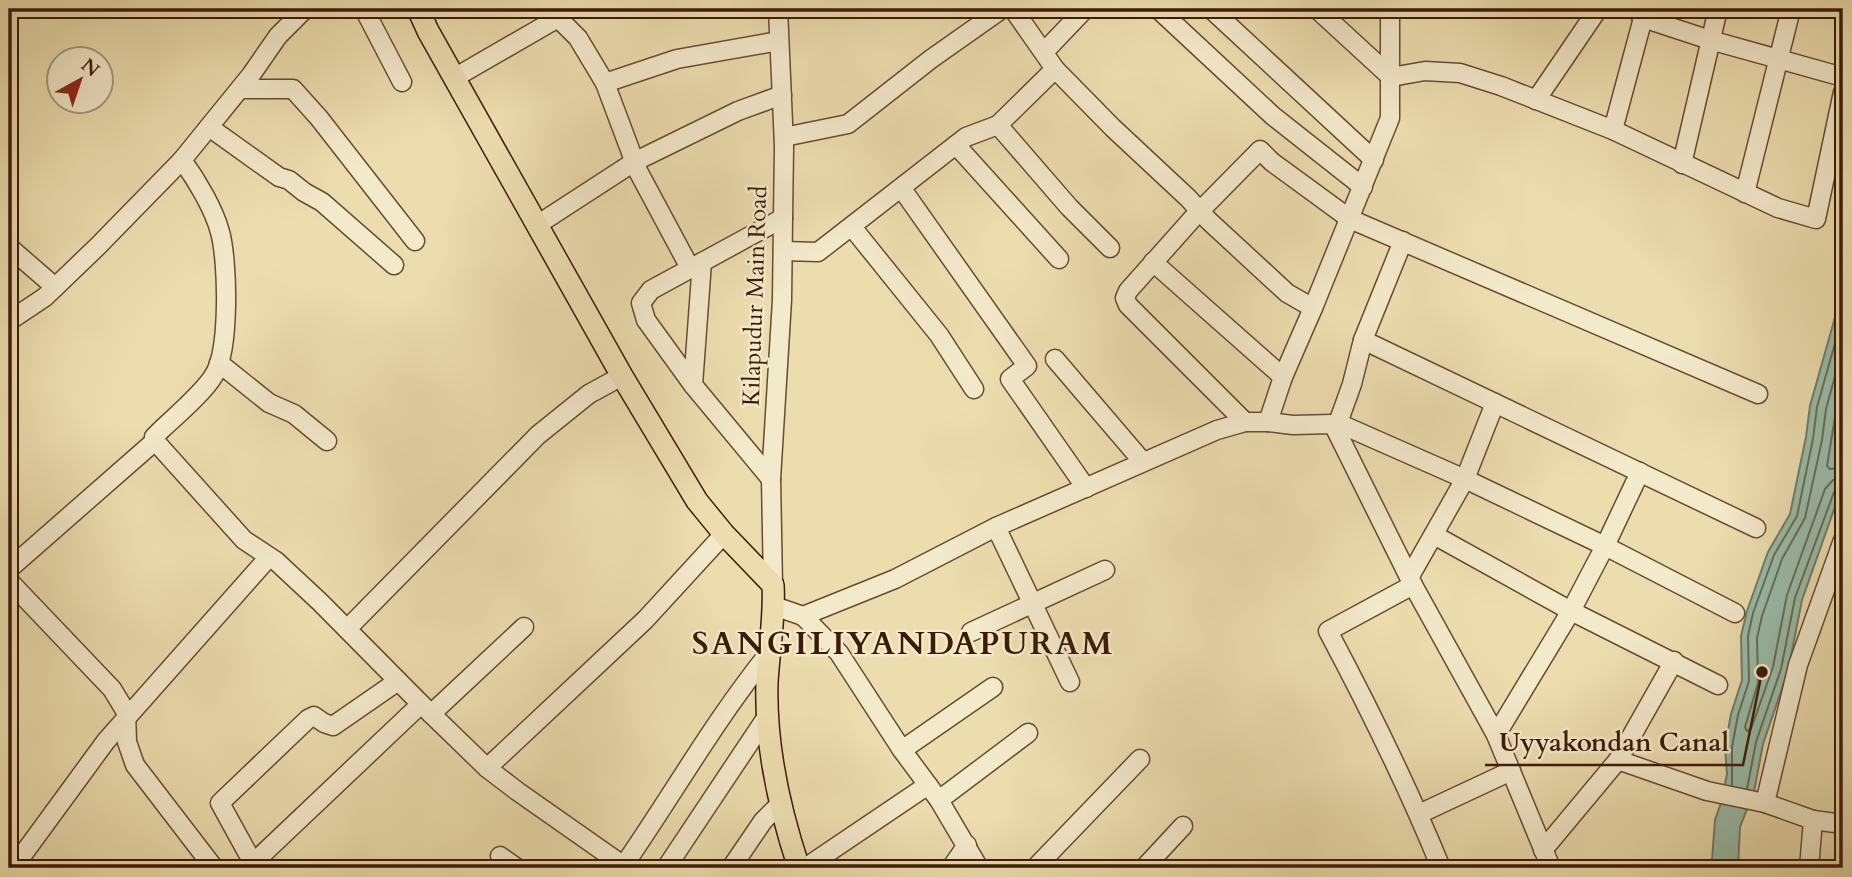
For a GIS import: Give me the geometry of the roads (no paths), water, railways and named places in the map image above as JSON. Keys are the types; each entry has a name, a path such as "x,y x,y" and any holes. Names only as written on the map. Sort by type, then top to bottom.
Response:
{"main road":[{"path":"418,9 622,376 696,501 774,595 769,653 768,715 771,752 779,805 799,868"}],"street":[{"path":"364,9 402,82"},
{"name":"Kilapudur Main Road","path":"774,595 771,479 783,251 779,9"},
{"path":"783,137 848,124 930,59 1002,9"},
{"path":"1013,9 1055,69 1287,293 1313,308"},
{"path":"1045,52 1085,9"},
{"path":"1158,9 1273,116 1363,187"},
{"path":"1211,9 1374,160"},
{"path":"1317,9 1391,77"},
{"path":"1268,422 1283,377 1390,118 1390,9"},
{"path":"1536,100 1598,9"},
{"path":"1682,164 1718,9"},
{"path":"1745,193 1791,9"},
{"path":"9,321 45,297 183,160 301,10"},
{"path":"1613,130 1639,14 1710,40 1843,77"},
{"path":"454,78 558,19 578,37 605,83 635,162 696,265 693,385"},
{"path":"605,83 677,59 779,41"},
{"path":"783,251 818,252 966,137 998,125 1055,69"},
{"path":"1391,77 1425,71 1460,74 1613,130 1778,208 1816,219 1843,92"},
{"path":"240,89 293,89 319,118 415,241"},
{"path":"537,225 635,162 737,111 782,95"},
{"path":"998,125 1069,207 1110,248"},
{"path":"209,127 279,177 289,180 322,202 394,265"},
{"path":"956,145 1059,259"},
{"path":"1245,422 1128,305 1125,298 1128,290 1153,262 1260,150 1272,162 1350,219 1758,394"},
{"path":"9,569 155,441 154,438 162,429 213,377 219,363 226,323 225,266 220,231 183,160"},
{"path":"902,189 1027,366 1010,379 1086,488"},
{"path":"771,479 693,385 646,320 641,303 651,290 783,218"},
{"path":"852,227 939,334 974,389"},
{"path":"1403,241 1363,340 1352,384 1336,424 1412,581 1496,735 1551,868"},
{"path":"9,247 55,287"},
{"path":"1153,262 1283,377"},
{"path":"1363,340 1756,528"},
{"path":"1055,359 1143,462"},
{"path":"219,363 269,403 293,414 327,441"},
{"path":"347,629 538,435 589,394 622,376"},
{"path":"1441,868 1419,814 1328,631 1412,581 1465,479 1495,403"},
{"path":"803,616 895,579 996,527 1143,462 1217,430 1245,422 1336,424 1465,479 1605,546 1735,613"},
{"path":"155,441 244,540 269,557 347,629 487,768 623,867 732,700 769,653"},
{"path":"1496,735 1571,611 1640,472"},
{"path":"996,527 1070,682"},
{"path":"487,768 645,620 724,534"},
{"path":"1434,535 1571,611 1718,685"},
{"path":"1765,803 1798,665 1843,540"},
{"path":"13,868 106,741 269,557"},
{"path":"971,632 1105,570"},
{"path":"9,581 113,689 126,712 127,743 135,765 214,868"},
{"path":"774,595 803,616 839,653 902,750 939,800 979,868"},
{"path":"398,681 332,726 314,716 308,719 220,803 251,866 426,709 524,627"},
{"path":"1543,850 1618,760 1674,661"},
{"path":"902,750 993,687"},
{"path":"666,868 768,715"},
{"path":"939,800 1028,733"},
{"path":"1035,868 1140,759"},
{"path":"1618,760 1707,791 1765,803 1813,820 1843,824"},
{"path":"1419,814 1511,771"},
{"path":"805,868 928,786"},
{"path":"731,868 763,821 779,805"},
{"path":"1809,868 1813,820"},
{"path":"1144,868 1183,826"},
{"path":"951,868 967,845"},
{"path":"500,856 517,868"}],"water":[{"path":"1843,261 1843,484 1802,600 1788,671 1763,744 1754,792 1740,827 1738,868 1709,868 1715,820 1727,774 1725,747 1731,714 1742,680 1741,636 1768,552 1790,514 1810,406 1841,296 1837,289"}],"place":[{"name":"Uyyakondan Canal","path":"1762,672"}],"district":[{"name":"SANGILIYANDAPURAM","path":"903,644"}]}
